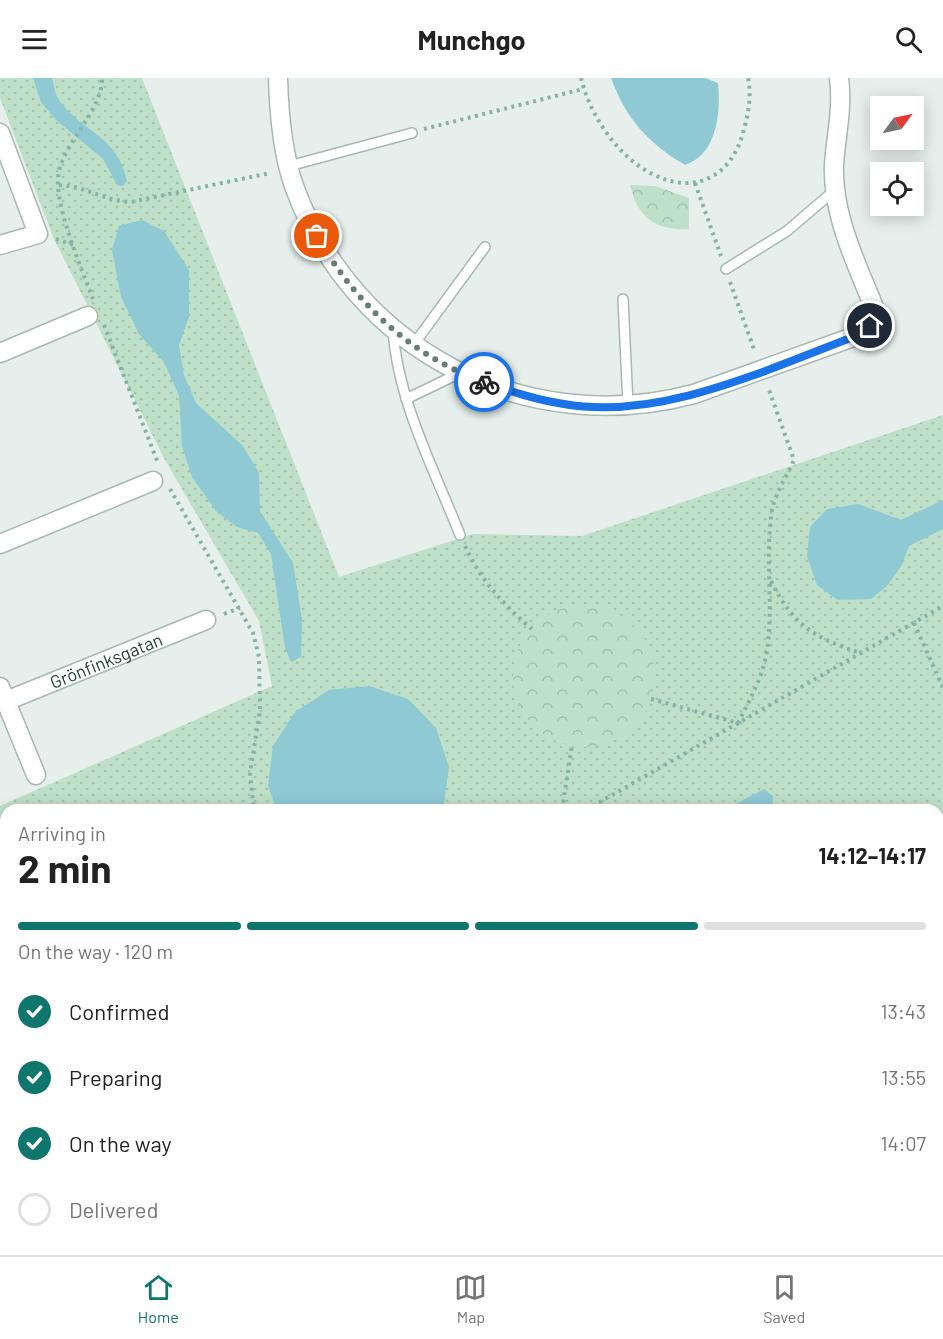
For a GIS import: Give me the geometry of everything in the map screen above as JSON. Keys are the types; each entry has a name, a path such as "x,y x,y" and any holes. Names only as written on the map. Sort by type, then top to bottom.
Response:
{"street":[{"path":"278,78 279,113 289,166 309,222 341,275 393,330 413,345 460,373 520,394 566,405 628,405 670,400 762,370 864,332 874,318 875,310 847,237 836,189 834,165 841,113 839,78"},
{"path":"0,133 38,234 0,245"},
{"path":"0,353 88,316"},
{"path":"0,544 153,480"},
{"name":"Grönfinksgatan","path":"36,775 3,694 206,620"}],"lane":[{"path":"289,166 412,133"},
{"path":"726,269 787,231 836,189"},
{"path":"413,345 486,247"},
{"path":"623,299 628,405"},
{"path":"393,330 395,361 406,399 460,535"},
{"path":"406,399 460,373"}],"path":[{"path":"65,157 95,102 102,78"},
{"path":"581,78 583,89 606,131 623,152 642,168 662,178 695,183 710,179 730,162 747,117 748,78"},
{"path":"412,133 583,89"},
{"path":"59,185 78,186 112,201 131,202 258,177 289,166"},
{"path":"695,183 794,460 772,508 767,557 770,580 770,623 766,656 760,680 738,723"},
{"path":"460,535 474,567 500,602 532,629"},
{"path":"770,580 783,605 802,627 831,644 861,653"},
{"path":"596,804 943,606"},
{"path":"914,623 943,688"},
{"path":"651,699 738,723"},
{"path":"563,804 572,745"}],"green space":[{"path":"0,78 142,78 339,577 473,534 582,536 943,415 943,804 5,804 272,686 259,621 165,460 54,239 0,98"},
{"path":"630,185 655,186 689,198 689,229 667,228 650,220 638,206"},
{"path":"584,605 611,611 634,626 649,649 655,676 649,703 634,726 611,741 584,747 557,741 534,726 519,703 513,676 519,649 534,626 557,611"}],"water":[{"path":"33,78 52,78 58,98 68,111 107,143 122,165 127,181 123,186 117,185 103,159 55,119 41,102"},
{"path":"611,78 705,78 718,83 719,107 715,131 704,152 696,160 685,165 660,148 631,118"},
{"path":"142,220 164,231 189,270 189,317 179,345 184,375 196,403 243,446 259,473 260,511 293,563 302,620 301,657 291,662 285,648 271,554 258,533 237,527 216,511 192,477 182,446 179,396 164,362 139,334 121,297 112,250 119,226"},
{"path":"943,500 943,529 909,546 902,565 887,586 871,599 838,600 817,585 807,556 810,527 827,509 858,504 901,520"},
{"path":"369,686 408,699 436,728 449,767 444,804 275,804 268,786 273,746 295,712 329,690"},
{"path":"764,789 773,796 772,804 735,804"}],"way so far":[{"path":"317,236 341,275 393,330 431,357 460,373 484,382"}],"route":[{"path":"484,382 520,394 566,405 613,407 670,400 694,394 856,336 870,326"}]}
